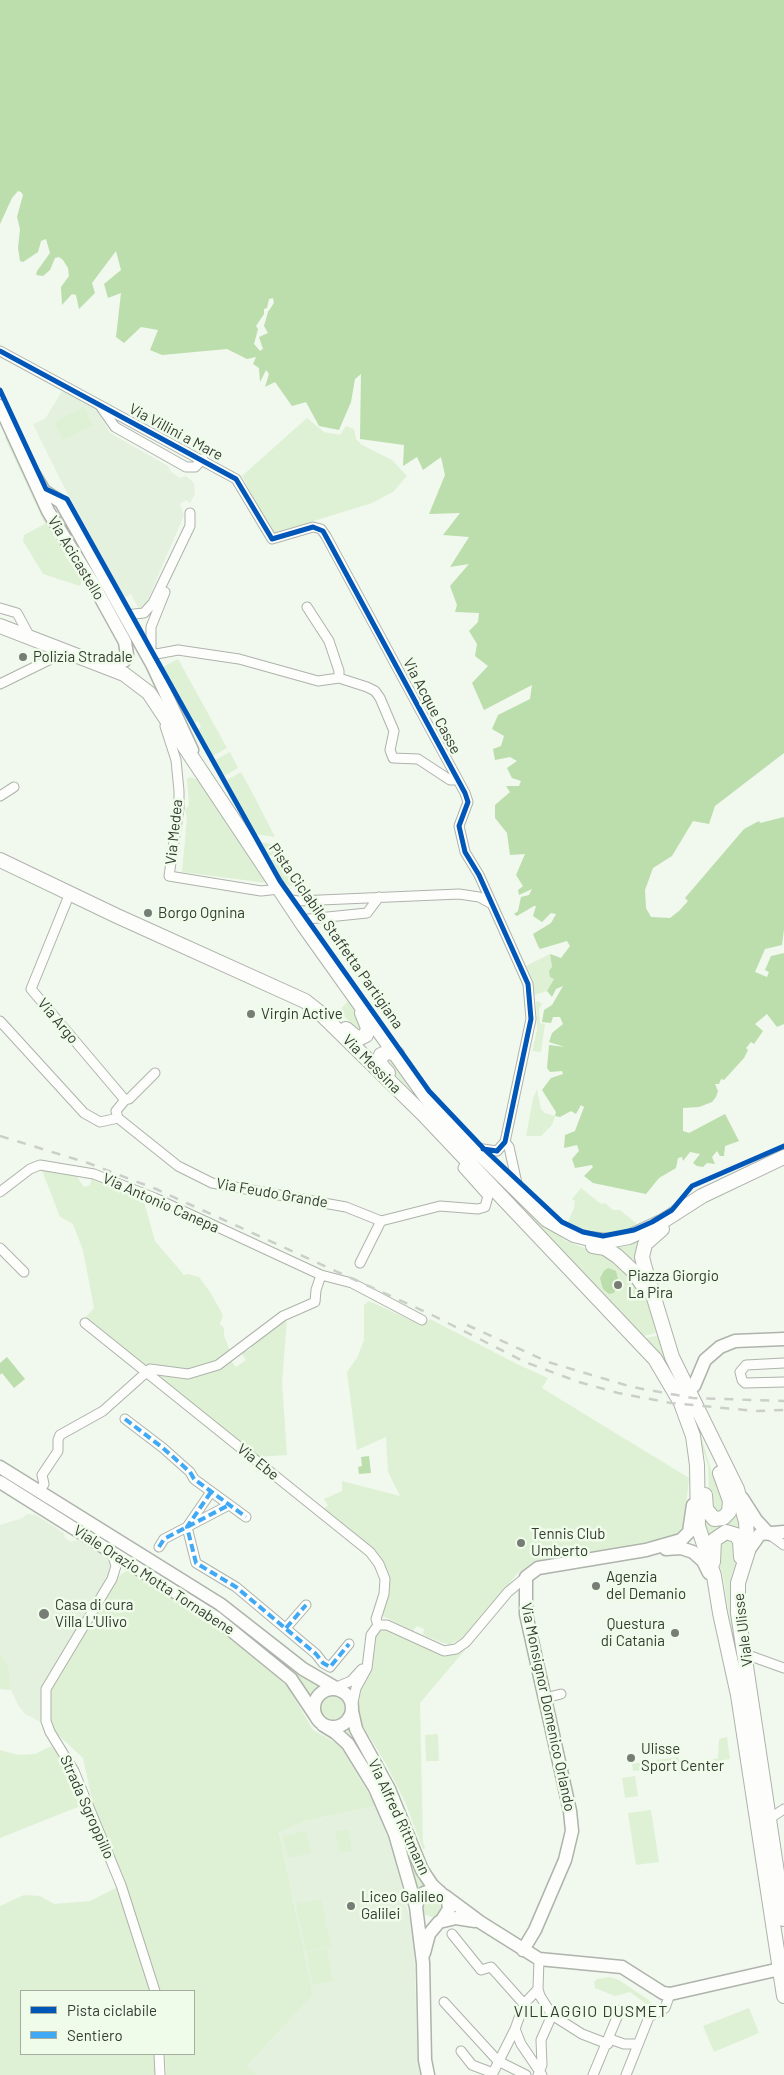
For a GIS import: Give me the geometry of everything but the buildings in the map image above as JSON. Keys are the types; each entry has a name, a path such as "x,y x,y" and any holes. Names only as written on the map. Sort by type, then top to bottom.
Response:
{"main road":[{"name":"Via Acicastello","path":"0,406 48,511 96,588 124,642 127,652 124,661 118,664 90,660"},
{"name":"Via Acicastello","path":"26,464 44,492 57,498 151,659 203,775 304,926 397,1054"},
{"path":"57,498 50,499 49,504 64,538"},
{"path":"0,626 124,674 148,693 193,763 203,775"},
{"name":"Via Messina","path":"0,860 117,916 305,1001 328,1020 567,1264 655,1359 681,1403 693,1436"},
{"path":"328,1020 340,1023 356,1038 364,1037 368,1028 355,997"},
{"path":"397,1054 388,1052 382,1054 380,1064 415,1099 422,1114"},
{"name":"Via Messina","path":"397,1054 438,1111 473,1147 547,1220 574,1235 599,1241 629,1237 663,1221 702,1196 784,1157"},
{"path":"654,1301 642,1257 649,1238 705,1206 784,1167"},
{"path":"547,1220 560,1233 570,1239 605,1248 617,1256 632,1270 654,1301"},
{"name":"Viale Ulisse","path":"654,1301 672,1357 693,1390 703,1421 737,1489 746,1522 748,1551 740,1575 737,1595 784,1919"},
{"path":"693,1390 705,1360 720,1346 735,1341 784,1339"},
{"path":"693,1436 704,1472 706,1509 714,1519 723,1518 729,1512 730,1501 703,1421"},
{"path":"693,1436 699,1531 715,1581"},
{"name":"Viale Orazio Motta Tornabene","path":"0,1466 220,1604 303,1669 335,1689"},
{"path":"646,1550 677,1541 686,1535 690,1526 697,1478"},
{"name":"Viale Orazio Motta Tornabene","path":"0,1482 215,1617 275,1665 297,1686 320,1722"},
{"path":"737,1489 756,1520 769,1534"},
{"path":"715,1581 712,1544 716,1537 726,1532 736,1535 740,1541 740,1575"},
{"path":"748,1551 758,1536 784,1532"},
{"path":"526,1577 538,1568 646,1550 676,1548 693,1552 703,1561 715,1581"},
{"name":"Via Monsignor Domenico Orlando","path":"523,1950 535,1930 565,1860 572,1831 570,1811 526,1614 526,1577"},
{"name":"Viale Ulisse","path":"715,1581 738,1695 784,1996"},
{"path":"335,1689 349,1698 352,1709 344,1724 334,1728 320,1722 314,1704 319,1695 335,1689"},
{"name":"Via Alfred Rittmann","path":"352,1709 356,1729 389,1789 422,1870 442,1894 480,1922 539,1959"},
{"name":"Via Alfred Rittmann","path":"320,1722 348,1744 375,1788 395,1834 417,1908 423,1963"},
{"path":"428,2075 424,2060 423,1963 427,1939 441,1921 449,1909 442,1894 432,1890 424,1893 418,1899 417,1908 423,1920 431,1923 441,1921 463,1918 480,1922"},
{"path":"539,1959 616,1966 628,1970 655,1990 670,1994 780,1969"}],"street":[{"name":"Via Villini a Mare","path":"0,351 236,478 272,539 318,527"},
{"path":"99,404 114,427 186,467 196,467 203,459"},
{"path":"125,615 135,616 148,610 168,575 190,526 190,513"},
{"name":"Via Acque Casse","path":"318,527 326,536 468,802 459,826 465,852 492,904 528,984 531,1019 505,1142"},
{"path":"168,575 151,627 151,659 178,650 239,659 318,681 339,678 367,687 375,691 380,698 394,731 390,750 393,758 418,759 450,780 457,780"},
{"path":"307,607 329,641 340,671 339,678"},
{"path":"0,608 17,614 31,639"},
{"path":"0,684 57,656 59,650"},
{"path":"154,701 170,739 178,767 185,762 193,763"},
{"name":"Via Medea","path":"178,767 179,808 170,876 283,894"},
{"path":"0,796 14,787"},
{"name":"Via Argo","path":"70,893 31,989 125,1100"},
{"path":"283,894 298,901 459,894 479,897 492,904"},
{"path":"304,926 308,919 367,914 379,897"},
{"path":"0,1021 84,1113 100,1122 118,1118 116,1111 125,1100 129,1099 155,1073"},
{"name":"Via Feudo Grande","path":"118,1118 178,1166 212,1183 346,1207 381,1220"},
{"path":"473,1147 497,1151 505,1142 509,1147 519,1194"},
{"path":"360,1263 381,1220 440,1206 478,1209 486,1206 488,1196 463,1168 466,1160"},
{"name":"Via Antonio Canepa","path":"0,1192 30,1169 40,1165 94,1174 155,1198 321,1275 352,1283 422,1320"},
{"path":"0,1248 24,1272"},
{"path":"39,1492 44,1484 42,1475 58,1451 60,1435 103,1411 150,1370 188,1374 213,1368 248,1344 283,1316 315,1302 316,1290 321,1275"},
{"name":"Via Ebe","path":"85,1323 370,1552 379,1564 385,1579 384,1594 376,1619 378,1625 371,1635 368,1668 356,1688 352,1709"},
{"path":"784,1363 746,1365 740,1372 745,1383 784,1382"},
{"path":"125,1420 163,1448 211,1492 246,1518"},
{"path":"211,1492 187,1526 196,1563 236,1587 316,1654 322,1663 330,1667 349,1644"},
{"path":"159,1547 164,1538 229,1505"},
{"path":"769,1534 784,1546"},
{"path":"112,1552 116,1566 112,1579"},
{"path":"112,1579 126,1567 140,1570"},
{"path":"378,1625 388,1625 444,1651 456,1649 466,1642 508,1592 526,1577"},
{"name":"Strada Sgroppillo","path":"112,1579 46,1689 46,1721 50,1732 74,1772 120,1886 155,1990"},
{"path":"286,1628 306,1605"},
{"path":"745,1654 784,1668"},
{"path":"335,1689 351,1681 368,1660"},
{"path":"545,1698 561,1694"},
{"path":"769,1819 784,1809"},
{"path":"452,1934 481,1970 491,1967 524,2004"},
{"path":"539,1959 538,1989 540,1996 552,2015 582,2034 624,2044 638,2044"},
{"path":"461,2051 472,2065 493,2073 515,2030 524,2004 538,1989"},
{"path":"626,2075 649,2018 665,2008 670,1994"},
{"path":"444,2002 498,2061 526,2075"},
{"path":"593,2075 609,2041 620,2010"},
{"path":"540,2075 542,2065 541,2040 552,2015"},
{"path":"515,2030 521,2044 540,2075"},
{"path":"159,2055 160,2075"}],"shaded area":[{"path":"0,0 784,0 784,753 715,806 709,824 693,821 672,856 653,868 645,890 646,908 651,917 670,918 688,901 685,898 744,829 759,821 760,823 784,817 784,929 782,945 765,949 755,972 767,977 769,972 765,970 771,956 784,953 784,1024 777,1027 767,1014 755,1024 763,1031 754,1044 751,1042 746,1048 748,1050 744,1058 724,1080 721,1079 719,1084 715,1084 718,1091 712,1102 699,1107 683,1108 683,1131 689,1133 725,1114 739,1141 725,1146 724,1156 720,1156 717,1151 712,1157 715,1164 707,1163 703,1167 697,1166 693,1163 700,1154 690,1152 683,1161 682,1157 678,1158 676,1168 659,1178 646,1194 593,1183 584,1176 593,1167 592,1165 575,1168 572,1159 579,1151 577,1145 564,1148 565,1135 575,1131 584,1107 581,1105 576,1114 571,1111 560,1117 555,1116 556,1112 542,1090 551,1078 563,1074 562,1071 550,1072 547,1068 549,1045 565,1047 549,1042 552,1033 563,1024 560,1017 553,1017 551,1023 542,1022 544,1010 552,1005 563,986 556,989 552,997 547,991 554,979 550,977 549,971 552,967 550,954 561,958 570,946 567,941 540,949 538,946 533,934 551,923 556,914 551,913 542,922 533,916 536,906 534,906 517,916 514,914 518,911 521,897 529,895 532,889 519,895 518,890 523,886 516,875 525,854 510,855 507,833 495,818 495,805 510,792 506,786 519,786 521,781 512,778 507,768 517,761 510,757 495,760 493,749 501,746 504,736 492,729 498,715 530,699 532,685 484,710 472,683 488,666 475,656 477,644 469,631 478,622 479,613 455,612 457,605 450,586 469,564 450,567 469,537 443,535 460,513 429,514 445,475 441,457 423,470 417,457 403,466 404,445 360,439 361,374 355,379 351,402 339,430 319,426 306,402 292,406 275,382 265,387 269,374 266,370 260,382 259,368 253,364 256,357 247,359 227,349 162,355 150,350 158,330 141,327 124,343 116,337 121,293 108,298 104,284 121,270 116,251 92,283 95,293 79,309 76,295 72,294 62,305 61,287 69,276 68,268 63,260 59,257 55,258 50,270 43,276 36,275 50,253 46,239 41,241 38,252 23,262 20,261 18,248 20,229 17,217 23,195 21,192 18,191 12,198 0,224","holes":["273,298 274,303 268,312 264,326 268,333 259,337 263,349 260,351 254,344 258,329 256,326 264,314 264,309 267,308 269,299"]},
{"path":"62,391 97,409 110,433 168,466 171,472 180,478 186,476 194,483 195,494 190,503 186,500 180,504 184,515 146,604 139,609 131,594 124,598 61,481 33,424 45,419"},
{"path":"84,407 93,425 63,440 54,422"},
{"path":"307,418 324,432 340,435 346,426 354,429 356,439 362,445 392,460 407,476 393,492 372,503 272,534 242,476"},
{"path":"7,433 66,557 82,579 80,586 43,574 23,541 24,535 45,524 5,438"},
{"path":"178,659 227,748 213,756 198,729 201,727 198,721 195,723 163,667"},
{"path":"230,752 238,768 224,776 215,760"},
{"path":"241,772 275,837 255,834 227,780"},
{"path":"190,777 198,780 267,883 182,872 187,818 185,810 189,805 187,779"},
{"path":"259,842 279,845 282,850 268,857"},
{"path":"285,854 302,884 302,889 288,885 281,880 270,861"},
{"path":"550,954 554,979 547,991 535,995 532,980 526,966"},
{"path":"349,1000 361,1021 361,1033 339,1011"},
{"path":"538,1001 542,1004 539,1009 540,1023 545,1024 541,1052 532,1051 537,1030 536,1002"},
{"path":"389,1056 429,1109 536,1219 566,1241 603,1255 628,1275 646,1299 659,1332 644,1336 433,1117 418,1097 385,1065"},
{"path":"537,1089 541,1109 545,1113 555,1116 552,1125 541,1136 526,1136 533,1099"},
{"path":"41,1168 75,1174 84,1187 90,1185 92,1178 143,1198 155,1241 184,1275 188,1274 199,1277 210,1292 223,1315 220,1324 224,1328 224,1336 231,1353 217,1363 194,1370 171,1370 163,1366 159,1370 141,1363 85,1318 94,1308 83,1250 73,1224 60,1217"},
{"path":"581,1188 601,1204 605,1203 613,1210 620,1210 637,1224 634,1228 603,1234 574,1226 568,1222 574,1208 575,1201 572,1199"},
{"path":"653,1230 639,1269 615,1244"},
{"path":"608,1268 616,1271 619,1283 614,1293 609,1294 603,1289 600,1278"},
{"path":"369,1301 424,1326 430,1319 548,1378 542,1388 689,1478 683,1533 676,1537 535,1561 518,1573 464,1637 449,1645 423,1635 424,1629 417,1626 413,1631 381,1615 388,1579 384,1565 375,1553 322,1509 328,1506 324,1499 342,1491 342,1481 400,1496 388,1472 386,1437 357,1450 347,1372 357,1358 364,1340 364,1305"},
{"path":"287,1318 282,1383 287,1455 257,1457 154,1374 182,1377 209,1373 231,1361 236,1367 246,1360 241,1353 251,1349 252,1345"},
{"path":"660,1335 697,1423 713,1476 722,1494 725,1509 714,1515 709,1498 708,1466 695,1424 661,1357 646,1338"},
{"path":"7,1357 25,1379 14,1388 2,1373 0,1375 0,1363"},
{"path":"369,1456 371,1473 359,1474 358,1467 362,1466 361,1457"},
{"path":"736,1502 744,1533 722,1528 712,1533 708,1541 702,1514 709,1522 716,1525 724,1524 733,1517"},
{"name":"Casa di cura Villa L'Ulivo","path":"27,1514 36,1515 64,1533 65,1538 71,1542 77,1540 113,1561 115,1565 44,1724 25,1714 18,1705 11,1690 8,1665 0,1652 0,1525 23,1518"},
{"path":"729,1535 739,1552 731,1577 730,1595 754,1754 751,1755 723,1576 717,1558 717,1541"},
{"path":"109,1541 216,1609 322,1686 310,1698 303,1687 107,1544"},
{"path":"127,1570 214,1625 273,1673 289,1688 313,1730 340,1745 376,1806 305,1821 279,1832 313,1995 247,2066 257,2075 166,2075 165,2055 195,2055 195,1990 161,1990 133,1908 94,1809 83,1758 56,1733 50,1722 47,1694 114,1580"},
{"path":"385,1628 445,1655 455,1655 465,1650 420,1703 423,1842 425,1848 423,1849 405,1802 386,1764 360,1721 358,1712 359,1693 372,1667 377,1632"},
{"path":"0,1652 8,1665 11,1690 0,1689"},
{"path":"332,1694 341,1698 345,1707 341,1716 332,1720 323,1716 319,1707 323,1698"},
{"path":"347,1726 371,1765 425,1886 417,1891 352,1740 342,1730"},
{"path":"438,1734 439,1761 426,1761 425,1735"},
{"path":"727,1737 730,1759 713,1762 713,1759 718,1758 719,1739"},
{"path":"52,1746 69,1769 83,1805 0,1838 0,1750 18,1755 35,1754"},
{"path":"678,1757 680,1764 657,1767 656,1760"},
{"path":"654,1760 656,1768 633,1771 632,1764"},
{"path":"635,1776 638,1796 625,1798 622,1778"},
{"name":"Liceo Galileo Galilei","path":"376,1806 392,1848 410,1920 414,1946 420,2075 257,2075 247,2066 313,1995 279,1831 305,1821"},
{"path":"651,1810 659,1862 636,1865 628,1813"},
{"path":"348,1829 352,1851 340,1853 335,1831"},
{"path":"306,1831 311,1853 288,1858 283,1836"},
{"path":"116,1888 151,1990 20,1990 20,2055 155,2055 157,2075 0,2075 0,1906 24,1895 40,1896 54,1904 90,1901"},
{"path":"428,1897 436,1897 442,1903 442,1911 436,1917 428,1917 422,1911 422,1903"},
{"path":"321,1899 331,1946 306,1951 296,1904"},
{"path":"327,1948 333,1981 313,1985 307,1952"},
{"path":"610,1977 619,1980 650,2001 651,2004 646,2004 630,1992 615,1996 595,1988 594,1982 597,1979"},
{"path":"749,2008 759,2033 714,2052 703,2026"}],"railway":[{"path":"0,1136 88,1163 156,1189 432,1315 525,1362 579,1382 618,1393 671,1403 756,1411 784,1410"},
{"path":"467,1325 548,1362 632,1387 693,1398 784,1401"}],"marked path":[{"path":"125,1419 163,1448 190,1472 194,1479 246,1517"},
{"path":"211,1492 187,1527 196,1563 236,1587 330,1667 349,1644"},
{"path":"159,1547 164,1539 229,1505"},
{"path":"286,1628 306,1605"}],"cycle path":[{"path":"0,351 236,479 272,539 313,527 323,531 465,793 468,802 459,826 465,852 479,875 528,984 531,1019 505,1142 497,1151 483,1149"},
{"name":"Pista Ciclabile Staffetta Partigiana","path":"0,390 46,489 67,499 280,881 429,1091 484,1149 562,1222 583,1232 603,1236 634,1230 652,1222 672,1210 692,1186 784,1146"}],"place":[{"name":"Polizia Stradale","path":"23,657"},
{"name":"Borgo Ognina","path":"148,913"},
{"name":"Virgin Active","path":"251,1014"},
{"name":"Piazza Giorgio La Pira","path":"618,1285"},
{"name":"Tennis Club Umberto","path":"521,1543"},
{"name":"Agenzia del Demanio","path":"596,1586"},
{"name":"Casa di cura Villa L'Ulivo","path":"44,1614"},
{"name":"Questura di Catania","path":"675,1633"},
{"name":"Ulisse Sport Center","path":"631,1758"},
{"name":"Liceo Galileo Galilei","path":"351,1906"}],"district":[{"name":"VILLAGGIO DUSMET","path":"591,2012"}]}
